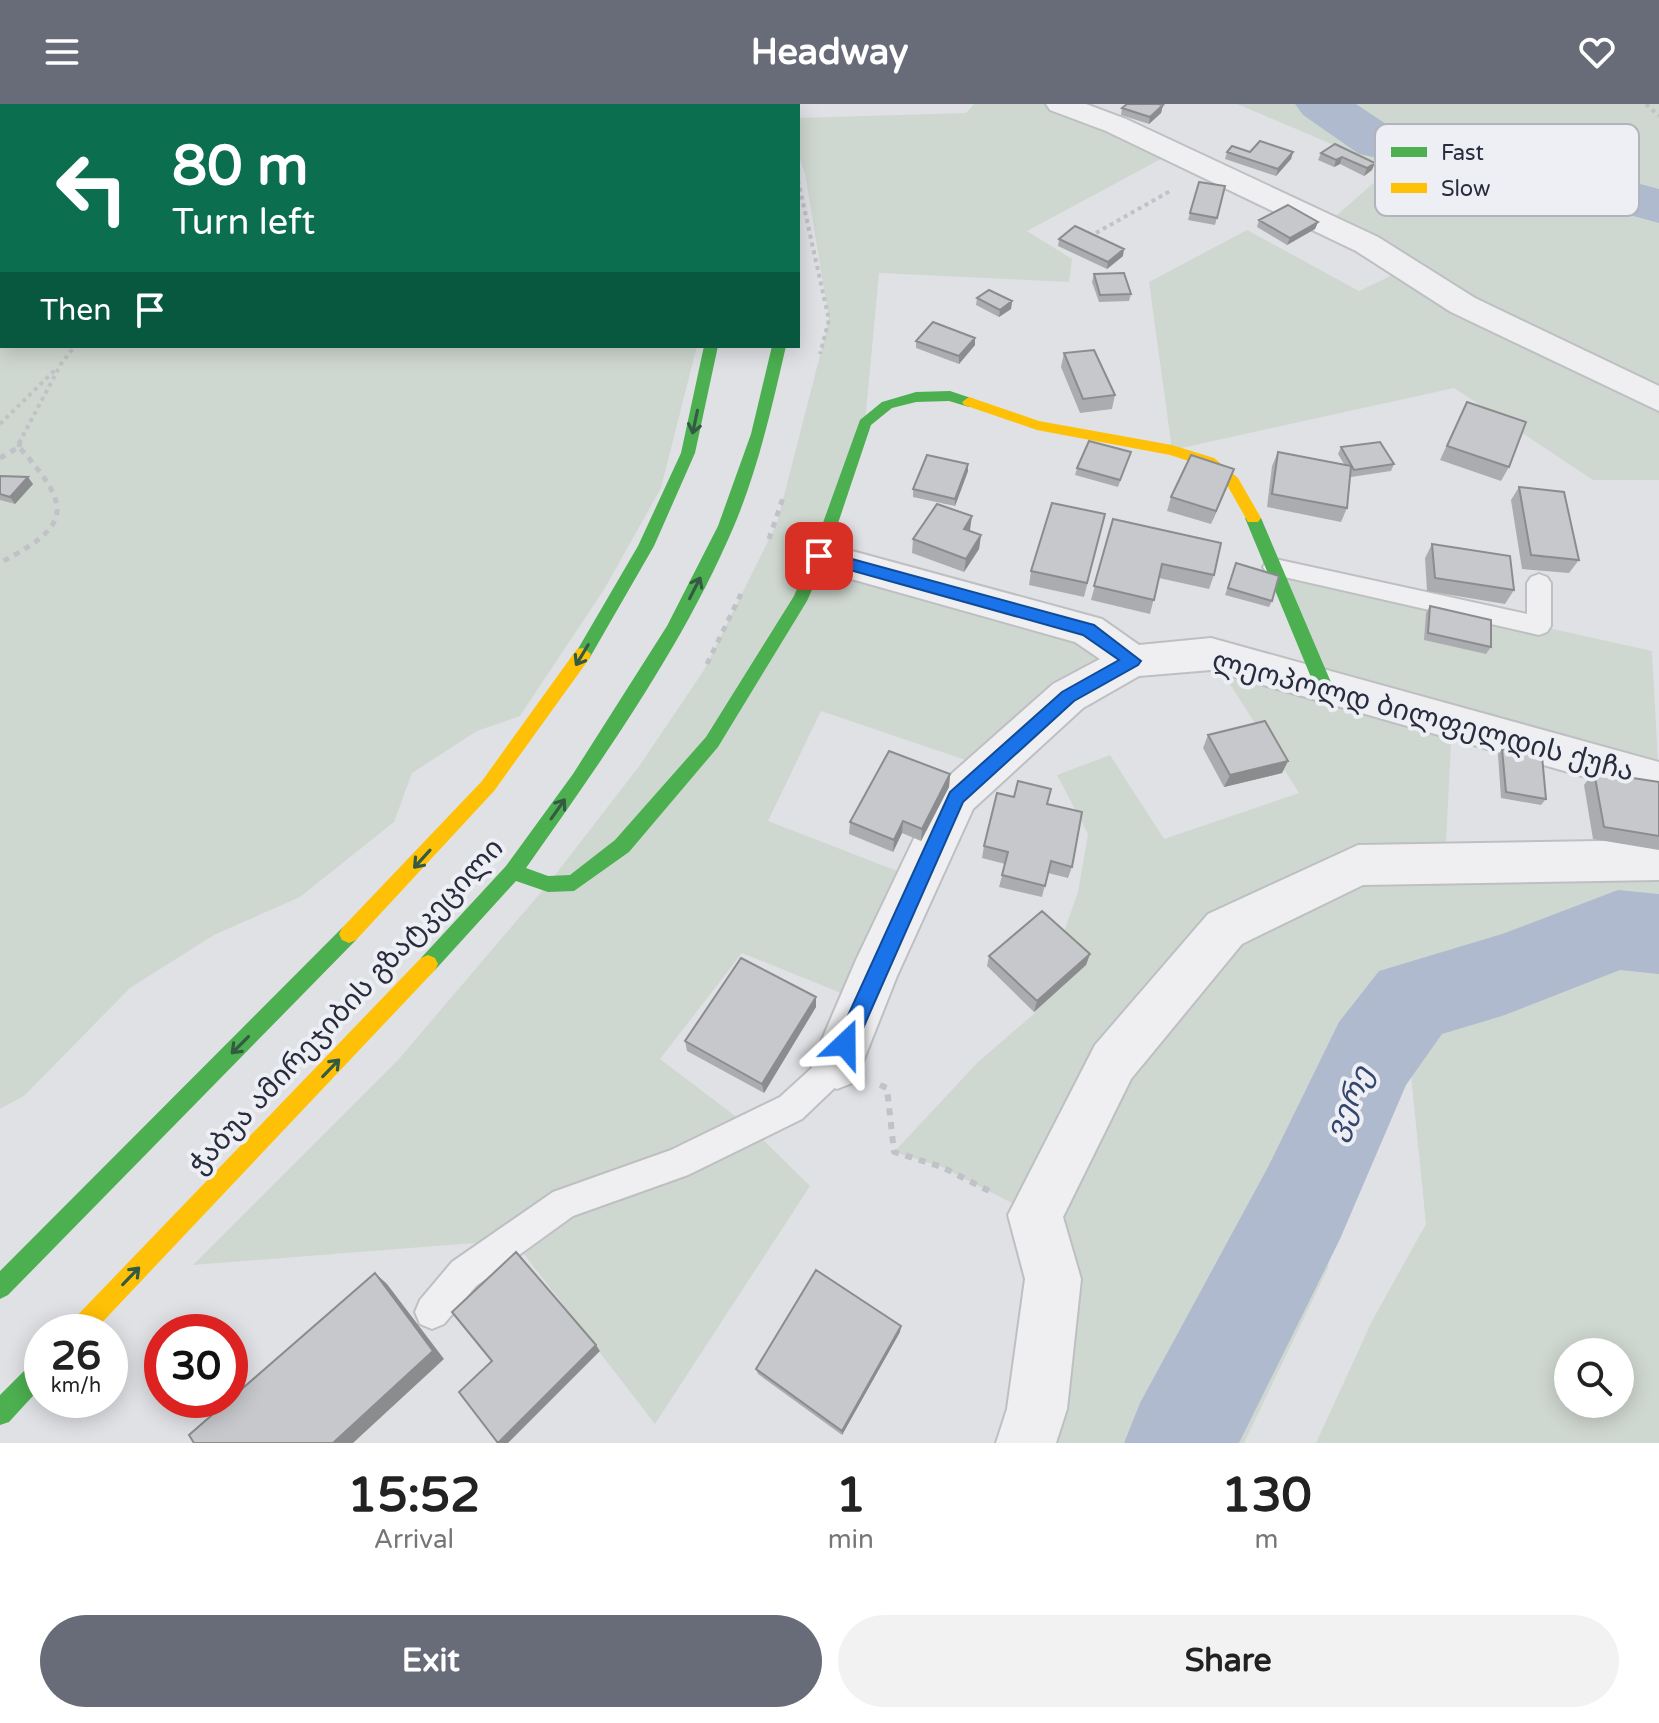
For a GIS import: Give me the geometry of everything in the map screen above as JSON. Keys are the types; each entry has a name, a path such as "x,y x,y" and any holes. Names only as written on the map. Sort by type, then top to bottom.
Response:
{"main road":[{"name":"ჭაბუა ამირეჯიბის გზატკეცილი","path":"0,1287 390,893 488,786 578,663 646,546 688,453 711,348"},
{"name":"ჭაბუა ამირეჯიბის გზატკეცილი","path":"94,1314 372,1025 513,872 579,779 680,617 726,526 758,434 779,348"},
{"path":"513,872 548,884 574,883 622,846 712,742 801,597 819,556 865,423 887,405 916,397 950,396 1037,425 1172,450 1209,462 1233,482 1259,529 1324,687"},
{"path":"0,1413 24,1388"}],"street":[{"path":"1060,104 1116,125 1367,244 1463,305 1659,400"},
{"path":"819,556 1088,630 1132,661 1068,696 956,797 873,976 837,1065"},
{"name":"ლეოპოლდ ბილფელდის ქუჩა","path":"1132,661 1211,654 1659,780"},
{"path":"1026,1443 1037,1409 1053,1279 1035,1215 1113,1062 1225,929 1358,865 1659,860"}],"lane":[{"path":"1275,567 1539,626 1539,583"},
{"path":"432,1312 464,1274 564,1203 677,1164 791,1108 837,1065"}],"path":[{"path":"1646,104 1659,116"},
{"path":"1096,233 1209,169"},
{"path":"0,424 73,348"},
{"path":"0,563 35,544 48,534 56,520 57,500 51,485 19,447 20,437 61,364"},
{"path":"0,458 19,447"},
{"path":"837,1065 887,1088 894,1152 942,1167 1035,1215"}],"shaded area":[{"path":"974,104 1060,104 1174,152 1027,231 1072,259 1069,282 879,273 865,423 820,556 1132,661 989,768 821,711 768,821 918,879 863,1002 742,953 660,1059 751,1128 810,1186 655,1424 513,1240 193,1265 398,1060 548,884 640,765 704,670 777,523 829,320 805,173 800,160 800,118 966,113"},
{"path":"1237,104 1304,104 1375,147 1375,163"},
{"path":"1337,104 1659,104 1659,196 1639,191 1639,124 1375,124 1375,129"},
{"path":"1375,182 1375,216 1639,214 1659,222 1659,480 1593,480 1454,388 1172,450 1149,282 1247,230 1359,291 1405,269 1327,224"},
{"path":"0,348 696,348 661,488 605,588 520,716 477,731 412,773 394,822 300,897 214,935 130,988 24,1096 0,1109"},
{"path":"1275,567 1652,651 1659,780 1452,725 1445,863 1659,860 1659,915 1625,910 1390,982 1339,1072 1346,1145 1328,1268 1244,1443 1026,1443 1035,1215 942,1167 894,1152 978,1062 1035,1013 1078,892 1088,834 1057,775 1110,755 1164,839 1299,793 1211,654 1323,687"},
{"path":"1659,957 1659,1443 1316,1443 1372,1321 1426,1224 1410,1065 1467,1009 1549,979"}],"building":[{"path":"1127,104 1163,105 1150,117 1122,108"},
{"path":"1260,141 1293,152 1278,169 1227,152 1232,146 1250,152"},
{"path":"1335,144 1375,163 1367,168 1342,157 1336,160 1321,153"},
{"path":"1199,182 1225,186 1217,218 1190,213"},
{"path":"1288,205 1318,222 1290,238 1259,220"},
{"path":"1075,226 1124,249 1108,262 1059,239"},
{"path":"1124,273 1131,294 1100,295 1094,274"},
{"path":"989,290 1012,301 1000,310 977,298"},
{"path":"933,322 975,338 959,356 916,341"},
{"path":"1094,350 1115,395 1083,399 1064,353"},
{"path":"1467,402 1526,422 1509,467 1447,446"},
{"path":"1089,441 1131,452 1120,480 1077,468"},
{"path":"1380,442 1394,464 1354,470 1341,447"},
{"path":"1278,452 1351,466 1347,508 1272,494"},
{"path":"927,455 968,464 955,499 913,489"},
{"path":"1191,455 1234,469 1216,511 1171,497"},
{"path":"0,476 28,477 10,497 0,494"},
{"path":"1519,487 1564,492 1579,560 1531,555"},
{"path":"1052,503 1105,514 1087,583 1031,571"},
{"path":"937,504 972,516 964,529 981,535 966,559 913,539"},
{"path":"1113,519 1221,543 1214,575 1162,564 1154,600 1094,586"},
{"path":"1432,544 1510,556 1514,590 1435,578"},
{"path":"1236,563 1279,576 1272,601 1228,588"},
{"path":"1430,606 1491,620 1491,647 1428,633"},
{"path":"1265,721 1288,761 1230,775 1208,735"},
{"path":"1502,749 1542,756 1546,799 1506,792"},
{"path":"889,751 950,774 922,829 903,821 894,840 850,822"},
{"path":"1594,772 1659,782 1659,836 1604,827"},
{"path":"1018,781 1051,789 1047,804 1082,812 1072,867 1051,861 1045,886 1002,875 1008,852 984,846 997,793 1014,797"},
{"path":"1042,911 1090,954 1037,1001 989,956"},
{"path":"741,958 816,997 762,1084 685,1041"},
{"path":"516,1252 596,1345 498,1443 459,1392 492,1361 452,1312"},
{"path":"816,1270 901,1326 842,1431 756,1369"},
{"path":"375,1273 433,1351 333,1443 194,1443 189,1435 209,1418 248,1418 248,1384"}],"waterway":[{"name":"ვერე","path":"1321,104 1375,141"},
{"name":"ვერე","path":"1639,201 1659,206"},
{"name":"ვერე","path":"1180,1443 1304,1203 1372,1054 1412,1001 1502,975 1618,930 1659,934"}],"traffic: fast":[{"path":"583,654 646,546 688,453 711,348"},
{"path":"428,964 513,872 579,779 674,629 726,526 758,434 779,348"},
{"path":"513,872 548,884 574,883 622,846 712,742 801,597 819,556 865,423 887,405 916,397 950,396 969,402"},
{"path":"1253,518 1324,687"},
{"path":"0,1287 349,934"},
{"path":"0,1413 24,1388"}],"traffic: slow":[{"path":"969,402 1037,425 1172,450 1209,462 1233,482 1253,518"},
{"path":"349,934 488,786 583,654"},
{"path":"94,1314 428,964"}],"route":[{"path":"819,556 1088,630 1132,661 1068,696 956,797 845,1044"}]}
